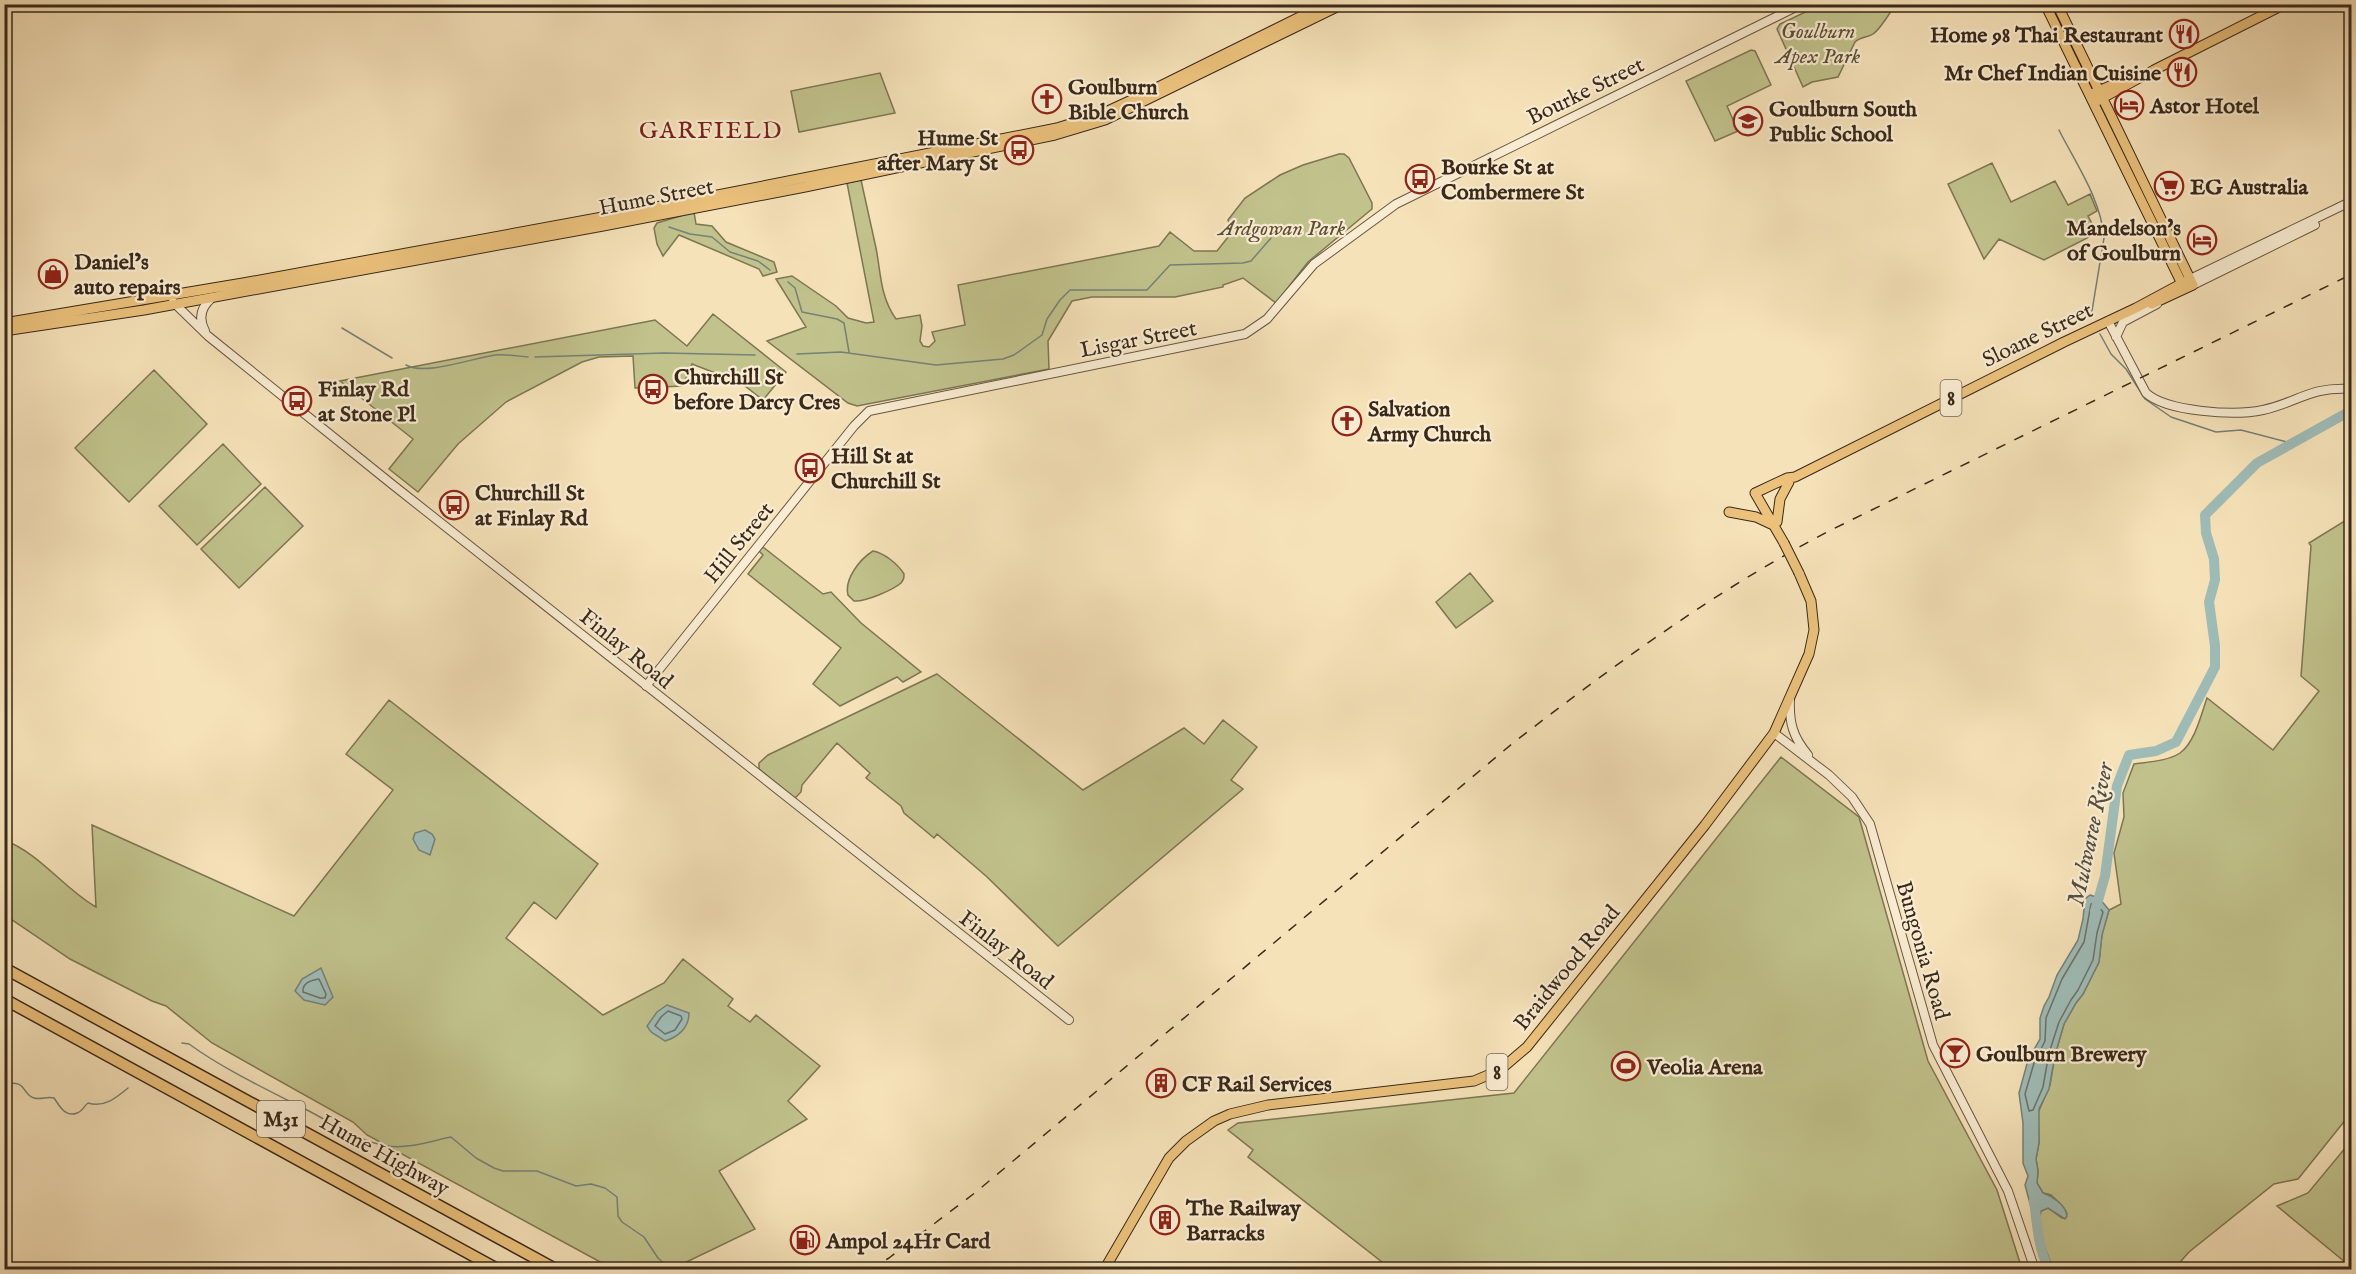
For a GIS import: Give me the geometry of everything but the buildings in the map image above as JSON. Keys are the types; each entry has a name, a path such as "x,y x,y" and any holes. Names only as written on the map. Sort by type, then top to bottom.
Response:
{"highway":[{"name":"Hume Highway","path":"4,969 557,1269"},
{"name":"Hume Highway","path":"4,999 499,1269"}],"main road":[{"path":"1293,24 1326,4"},
{"path":"1293,24 1343,4"},
{"path":"2045,4 2091,99 2150,206"},
{"path":"2057,4 2187,284"},
{"path":"2100,95 2276,4"},
{"path":"2091,99 2285,4"},
{"name":"Hume Street","path":"4,323 168,297 624,213 1057,128 1110,110 1293,24"},
{"name":"Hume Street","path":"4,331 214,297 794,189 1055,135 1105,120 1293,24"},
{"name":"Sloane Street","path":"2136,308 2168,298 2187,284"},
{"name":"Sloane Street","path":"1759,494 2187,284"},
{"path":"1729,512 1756,517 1776,526 1780,499 1792,479"},
{"name":"Braidwood Road","path":"1104,1269 1169,1158 1186,1141 1214,1121 1238,1112 1268,1105 1458,1084 1487,1077 1513,1061 1550,1020 1705,825 1774,733 1809,654 1814,630 1812,601 1759,494"}],"street":[{"name":"Bourke Street","path":"1384,212 1802,4"},
{"name":"Sloane Street","path":"2187,284 2352,201"},
{"name":"Sloane Street","path":"2187,284 2352,207"},
{"name":"Lisgar Street","path":"858,420 869,411 883,407 1245,334 1267,319 1314,264 1384,212"},
{"name":"Finlay Road","path":"168,297 208,336 1069,1020"},
{"path":"208,336 201,324 201,313 207,302 214,297"},
{"path":"2116,337 2123,322 2168,298"},
{"path":"2108,321 2146,393 2173,406 2253,412 2270,408 2316,390 2352,389"},
{"name":"Hill Street","path":"646,686 858,420"},
{"path":"1790,699 1789,723 1792,731 1819,767"},
{"name":"Bungonia Road","path":"1774,733 1819,767 1852,797 1870,824 1933,1046 2008,1191 2035,1269"}],"green space":[{"name":"Goulburn Apex Park","path":"1820,5 1894,5 1876,32 1855,42 1838,77 1812,82 1803,87 1777,29 1780,24"},
{"path":"1751,50 1755,51 1771,85 1727,106 1738,131 1715,141 1686,81"},
{"path":"880,73 895,113 799,132 791,91"},
{"name":"Ardgowan Park","path":"1344,154 1349,158 1372,203 1372,209 1308,262 1276,303 1243,278 1223,285 1223,287 1175,297 1092,297 1072,301 1048,341 1049,369 857,406 848,403 767,341 806,327 776,279 792,276 836,306 848,318 866,323 874,322 847,183 861,180 882,285 891,311 896,319 920,315 922,326 920,341 923,346 929,347 935,341 932,332 965,325 958,285 1159,246 1170,232 1194,251 1217,251 1232,232 1228,220 1245,198 1280,175"},
{"path":"1992,163 2011,202 2055,181 2068,205 2090,194 2097,211 2088,216 2097,233 2044,260 1999,239 1984,259 1948,184"},
{"path":"694,212 696,224 712,226 726,242 774,262 777,272 763,276 759,269 679,235 663,256 657,244 654,228 657,223"},
{"path":"713,314 786,372 763,400 741,383 692,364 683,386 635,388 633,356 599,357 582,362 506,402 458,444 418,492 389,469 413,439 340,381 655,320 687,346"},
{"path":"154,370 207,424 129,502 75,448"},
{"path":"223,444 261,484 197,545 159,506"},
{"path":"265,487 303,526 239,588 201,549"},
{"path":"2351,517 2352,818 2349,821 2349,832 2352,834 2351,1113 2298,1179 2274,1184 2189,1252 2174,1269 2053,1269 2041,1233 2041,1211 2048,1208 2062,1218 2067,1214 2051,1195 2043,1193 2037,1183 2038,1113 2050,1085 2055,1055 2064,1024 2099,962 2102,934 2109,910 2121,904 2114,853 2124,817 2123,793 2134,764 2164,759 2180,753 2194,735 2207,698 2273,750 2319,691 2301,676 2311,546 2309,543"},
{"path":"763,547 823,594 831,592 861,623 921,672 903,682 897,677 840,706 813,684 841,648 748,574 763,555 759,551"},
{"path":"873,551 882,554 894,563 904,574 903,579 901,583 886,592 865,600 854,601 848,595 848,582 858,564"},
{"path":"1470,573 1493,601 1456,628 1436,602"},
{"path":"937,674 1083,790 1184,728 1204,744 1223,720 1257,747 1231,780 1243,789 1058,946 986,876 937,834 934,838 904,813 901,806 866,778 870,773 837,743 802,785 801,792 795,798 759,769 759,763 768,755"},
{"path":"389,700 598,864 556,919 534,902 506,938 603,1015 664,983 683,959 733,999 728,1006 750,1022 756,1015 820,1066 788,1101 807,1119 719,1171 755,1229 672,1269 613,1269 367,1135 353,1122 212,1043 166,1006 70,959 5,915 4,840 29,854 84,900 96,907 92,825 294,916 393,790 346,754"},
{"path":"1781,757 1859,817 1928,1061 1997,1190 2022,1269 1391,1269 1248,1157 1253,1150 1228,1130 1238,1123 1514,1093"},
{"path":"2351,1141 2351,1267 2277,1206 2308,1193"}],"water":[{"path":"425,830 435,839 430,855 419,850 413,839 415,833"},
{"path":"2090,895 2099,898 2109,910 2102,935 2099,962 2064,1024 2049,1089 2039,1109 2037,1183 2043,1193 2064,1208 2067,1216 2065,1219 2048,1208 2034,1214 2032,1211 2025,1185 2028,1176 2023,1163 2023,1123 2019,1093 2028,1060 2040,1039 2040,1018 2044,1006 2057,975 2078,940 2085,899"},
{"path":"321,968 333,997 325,1005 304,1000 295,991 302,979"},
{"path":"667,1005 689,1013 689,1018 682,1031 665,1041 651,1032 647,1026 657,1012"}],"waterway":[{"path":"2059,130 2087,182 2102,224 2104,238 2091,317"},
{"path":"669,227 690,234 712,237 730,252 758,261 770,270"},
{"path":"797,354 841,352 936,365 1003,359 1014,355 1042,335 1047,319 1070,290 1147,290 1170,265 1251,261 1271,238"},
{"path":"788,282 795,288 802,312 837,319 844,323 849,352"},
{"path":"342,328 392,358"},
{"path":"2100,334 2111,354 2126,369 2145,399 2171,417 2216,432 2241,430 2291,443"},
{"path":"535,357 664,353 755,355"},
{"path":"406,365 425,368 495,355 528,357"},
{"name":"Mulwaree River","path":"2095,911 2105,876 2117,786 2129,755 2156,751 2176,742 2215,667 2215,646 2209,602 2215,580 2214,559 2206,533 2205,515 2257,463 2352,410"},
{"path":"182,1043 189,1044 246,1079 345,1131 377,1144 404,1146 451,1137 476,1158 503,1171 537,1171 576,1186 591,1184 605,1188 617,1197 618,1216 622,1222 644,1237 658,1258 671,1270"},
{"path":"4,1084 21,1085 34,1098 54,1098 69,1114 80,1111 88,1103 99,1104 110,1101 128,1088"},
{"name":"Mulwaree River","path":"2034,1200 2040,1244 2049,1270"}],"railway":[{"path":"869,1270 889,1258 976,1192 1513,743 1590,685 1708,602 1833,529 2352,274"}],"place":[{"name":"Home 98 Thai Restaurant","path":"2184,34"},
{"name":"Mr Chef Indian Cuisine","path":"2182,72"},
{"name":"Goulburn Bible Church","path":"1047,99"},
{"name":"Astor Hotel","path":"2129,105"},
{"name":"Goulburn South Public School","path":"1748,121"},
{"name":"Hume St after Mary St","path":"1019,150"},
{"name":"Bourke St at Combermere St","path":"1420,179"},
{"name":"EG Australia","path":"2169,186"},
{"name":"Mandelson's of Goulburn","path":"2202,240"},
{"name":"Daniel’s auto repairs","path":"53,274"},
{"name":"Churchill St before Darcy Cres","path":"653,389"},
{"name":"Finlay Rd at Stone Pl","path":"297,401"},
{"name":"Salvation Army Church","path":"1347,421"},
{"name":"Hill St at Churchill St","path":"810,468"},
{"name":"Churchill St at Finlay Rd","path":"454,505"},
{"name":"Goulburn Brewery","path":"1955,1053"},
{"name":"Veolia Arena","path":"1626,1066"},
{"name":"CF Rail Services","path":"1161,1083"},
{"name":"The Railway Barracks","path":"1165,1220"},
{"name":"Ampol 24Hr Card","path":"805,1240"}],"district":[{"name":"GARFIELD","path":"711,130"}]}
